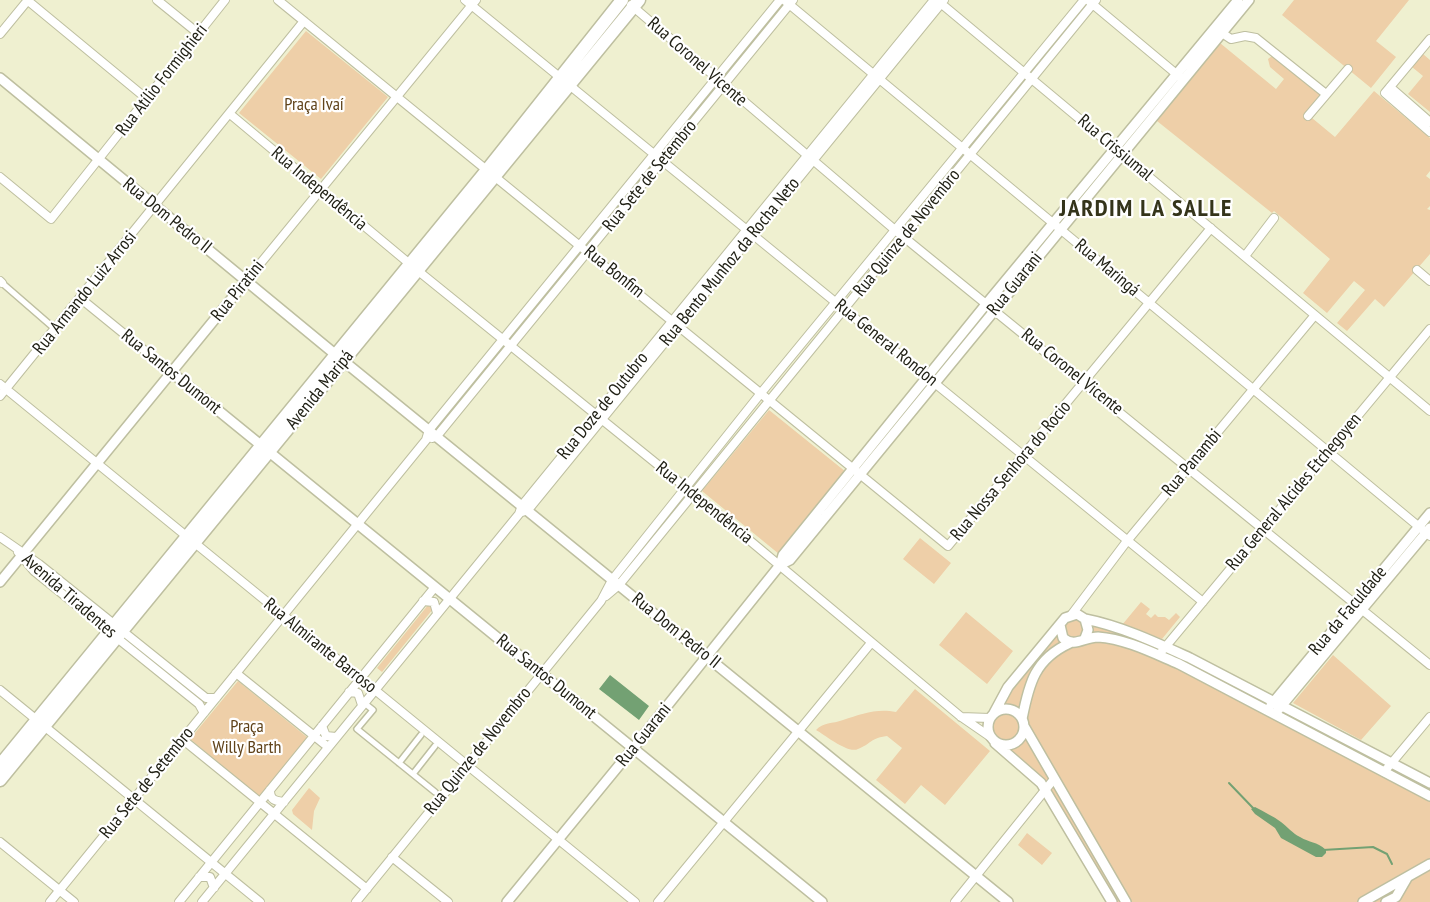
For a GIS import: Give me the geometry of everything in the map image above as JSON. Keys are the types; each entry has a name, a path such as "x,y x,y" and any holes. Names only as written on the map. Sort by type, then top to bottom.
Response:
{"main road":[{"name":"Avenida Maripá","path":"0,780 30,736 629,3"},
{"name":"Avenida Maripá","path":"0,765 30,736"}],"street":[{"path":"0,34 28,0 147,99"},
{"path":"157,0 199,34"},
{"name":"Rua Atílio Formighieri","path":"0,177 51,219 225,0"},
{"name":"Rua Bonfim","path":"278,0 948,546"},
{"name":"Rua Guarani","path":"507,902 780,565 790,560 927,377 991,306 1180,77 1238,0"},
{"name":"Rua Guarani","path":"1180,77 1222,33 1249,0"},
{"name":"Rua Maringá","path":"787,1 1426,531"},
{"name":"Rua Sete de Setembro","path":"433,433 503,340 655,153 716,79 787,1"},
{"name":"Rua Sete de Setembro","path":"50,902 426,440 511,346 724,85 787,1"},
{"name":"Rua Crissiumal","path":"939,1 1430,411"},
{"name":"Rua Bento Munhoz da Rocha Neto","path":"598,418 939,1"},
{"path":"1090,1 1180,77"},
{"name":"Rua Quinze de Novembro","path":"616,582 686,487 761,393 1025,73 1090,1"},
{"name":"Rua Quinze de Novembro","path":"356,902 601,600 694,494 845,310 1032,79 1090,1"},
{"name":"Rua General Rondon","path":"471,2 564,81 1203,602"},
{"name":"Rua Piratini","path":"0,582 20,552 97,464 397,97 471,2"},
{"name":"Rua Coronel Vicente","path":"629,3 895,230 1430,665"},
{"name":"Rua Armando Luiz Arrosi","path":"0,396 3,386 55,329 304,21"},
{"path":"1222,33 1231,39 1245,36 1256,38 1326,94"},
{"path":"1430,39 1385,93 1430,132"},
{"path":"1308,116 1348,69"},
{"name":"Rua Dom Pedro II","path":"0,78 246,281 335,363 433,433 523,510 616,582 1008,902"},
{"path":"1390,87 1430,122"},
{"name":"Rua Independência","path":"230,114 321,190 409,272 511,346 686,487 960,716 992,739"},
{"path":"1245,256 1274,218"},
{"name":"Rua Nossa Senhora do Rocio","path":"948,546 1211,228"},
{"path":"1417,270 1430,281"},
{"path":"1,282 55,329"},
{"name":"Rua Santos Dumont","path":"80,298 822,902"},
{"name":"Rua Guarani","path":"857,471 935,384 991,306"},
{"name":"Rua Panambi","path":"1072,614 1127,542 1316,315"},
{"name":"Rua General Alcides Etchegoyen","path":"1159,655 1430,329"},
{"name":"Rua Almirante Barroso","path":"3,386 635,902"},
{"name":"Rua Doze de Outubro","path":"202,902 336,737 365,705 380,674 437,613 598,418"},
{"name":"Rua da Faculdade","path":"1271,712 1358,606 1426,531 1430,513"},
{"name":"Avenida Tiradentes","path":"0,537 199,698 216,698"},
{"path":"179,902 435,587"},
{"path":"423,601 434,602 437,613"},
{"path":"960,716 992,716 1009,709 1015,711 1024,722 1123,898 1112,902 1046,790 1033,774 992,739 987,728 992,716 1008,687 1065,618 1072,614 1166,647 1430,783"},
{"path":"1085,619 1088,630 1085,638"},
{"path":"1060,625 1063,638 1070,643"},
{"path":"992,739 1001,746 1013,745 1024,734 1028,690 1036,671 1052,654 1070,643 1077,643 1085,638 1114,640 1159,655 1430,796"},
{"path":"658,902 871,643"},
{"path":"372,664 380,674"},
{"path":"236,673 328,747"},
{"path":"0,690 260,902"},
{"path":"349,692 358,693 365,705 373,710 357,729 435,792"},
{"name":"Avenida Tiradentes","path":"199,698 204,713"},
{"path":"1384,772 1430,717"},
{"path":"322,726 326,736 336,737"},
{"path":"399,763 422,735"},
{"path":"182,739 367,888"},
{"path":"413,774 435,746"},
{"path":"304,748 314,750 318,759"},
{"path":"955,902 1054,779"},
{"path":"270,790 274,800 284,802"},
{"path":"250,815 256,814 261,818 263,827"},
{"path":"0,842 74,902"},
{"path":"223,848 225,856 237,859"},
{"path":"392,857 448,902"},
{"path":"1363,902 1408,876 1428,868"},
{"path":"1386,902 1396,897 1408,876"},
{"path":"199,877 210,877 214,888"}],"green space":[{"path":"1294,0 1409,0 1376,41 1396,57 1371,88 1282,15"},
{"name":"Praça Ivaí","path":"306,31 388,97 321,179 239,113"},
{"path":"1220,43 1276,89 1284,79 1270,67 1268,59 1272,56 1321,95 1306,113 1335,137 1374,91 1430,138 1430,171 1426,176 1430,179 1430,206 1427,209 1430,210 1430,254 1384,307 1375,299 1347,331 1337,323 1365,290 1354,281 1327,313 1303,293 1330,259 1274,211 1272,213 1157,121"},
{"path":"1423,54 1430,60 1430,112 1408,94 1423,76 1412,67"},
{"path":"769,410 846,472 779,554 702,491"},
{"path":"920,538 951,563 934,584 903,559"},
{"path":"1141,602 1150,609 1146,614 1151,618 1155,614 1169,620 1176,613 1180,617 1162,639 1122,625"},
{"path":"428,605 433,609 382,672 377,668"},
{"path":"966,612 1013,651 987,684 939,645"},
{"path":"1065,618 1092,623 1155,647 1170,656 1173,654 1430,782 1430,902 1111,902 1046,783 992,738 991,723 996,716 997,709"},
{"path":"1333,655 1391,706 1361,740 1293,703"},
{"name":"Praça Willy Barth","path":"238,681 308,738 260,797 190,739"},
{"path":"915,689 990,751 945,805 921,785 905,804 876,780 902,748 887,736 877,738 854,750 843,747 816,730 825,724 869,712 896,712"},
{"path":"309,788 320,798 314,811 312,830 293,814 292,810"},
{"path":"1027,833 1052,853 1042,865 1018,845"}],"shaded area":[{"path":"610,675 649,706 639,720 599,689"},
{"path":"1255,807 1278,820 1297,835 1322,847 1326,853 1322,857 1316,857 1281,838 1275,828 1255,814 1251,809"}],"waterway":[{"path":"1229,783 1254,809"},
{"path":"1323,850 1373,847 1387,854 1392,864"}],"district":[{"name":"JARDIM LA SALLE","path":"1146,209"}]}
